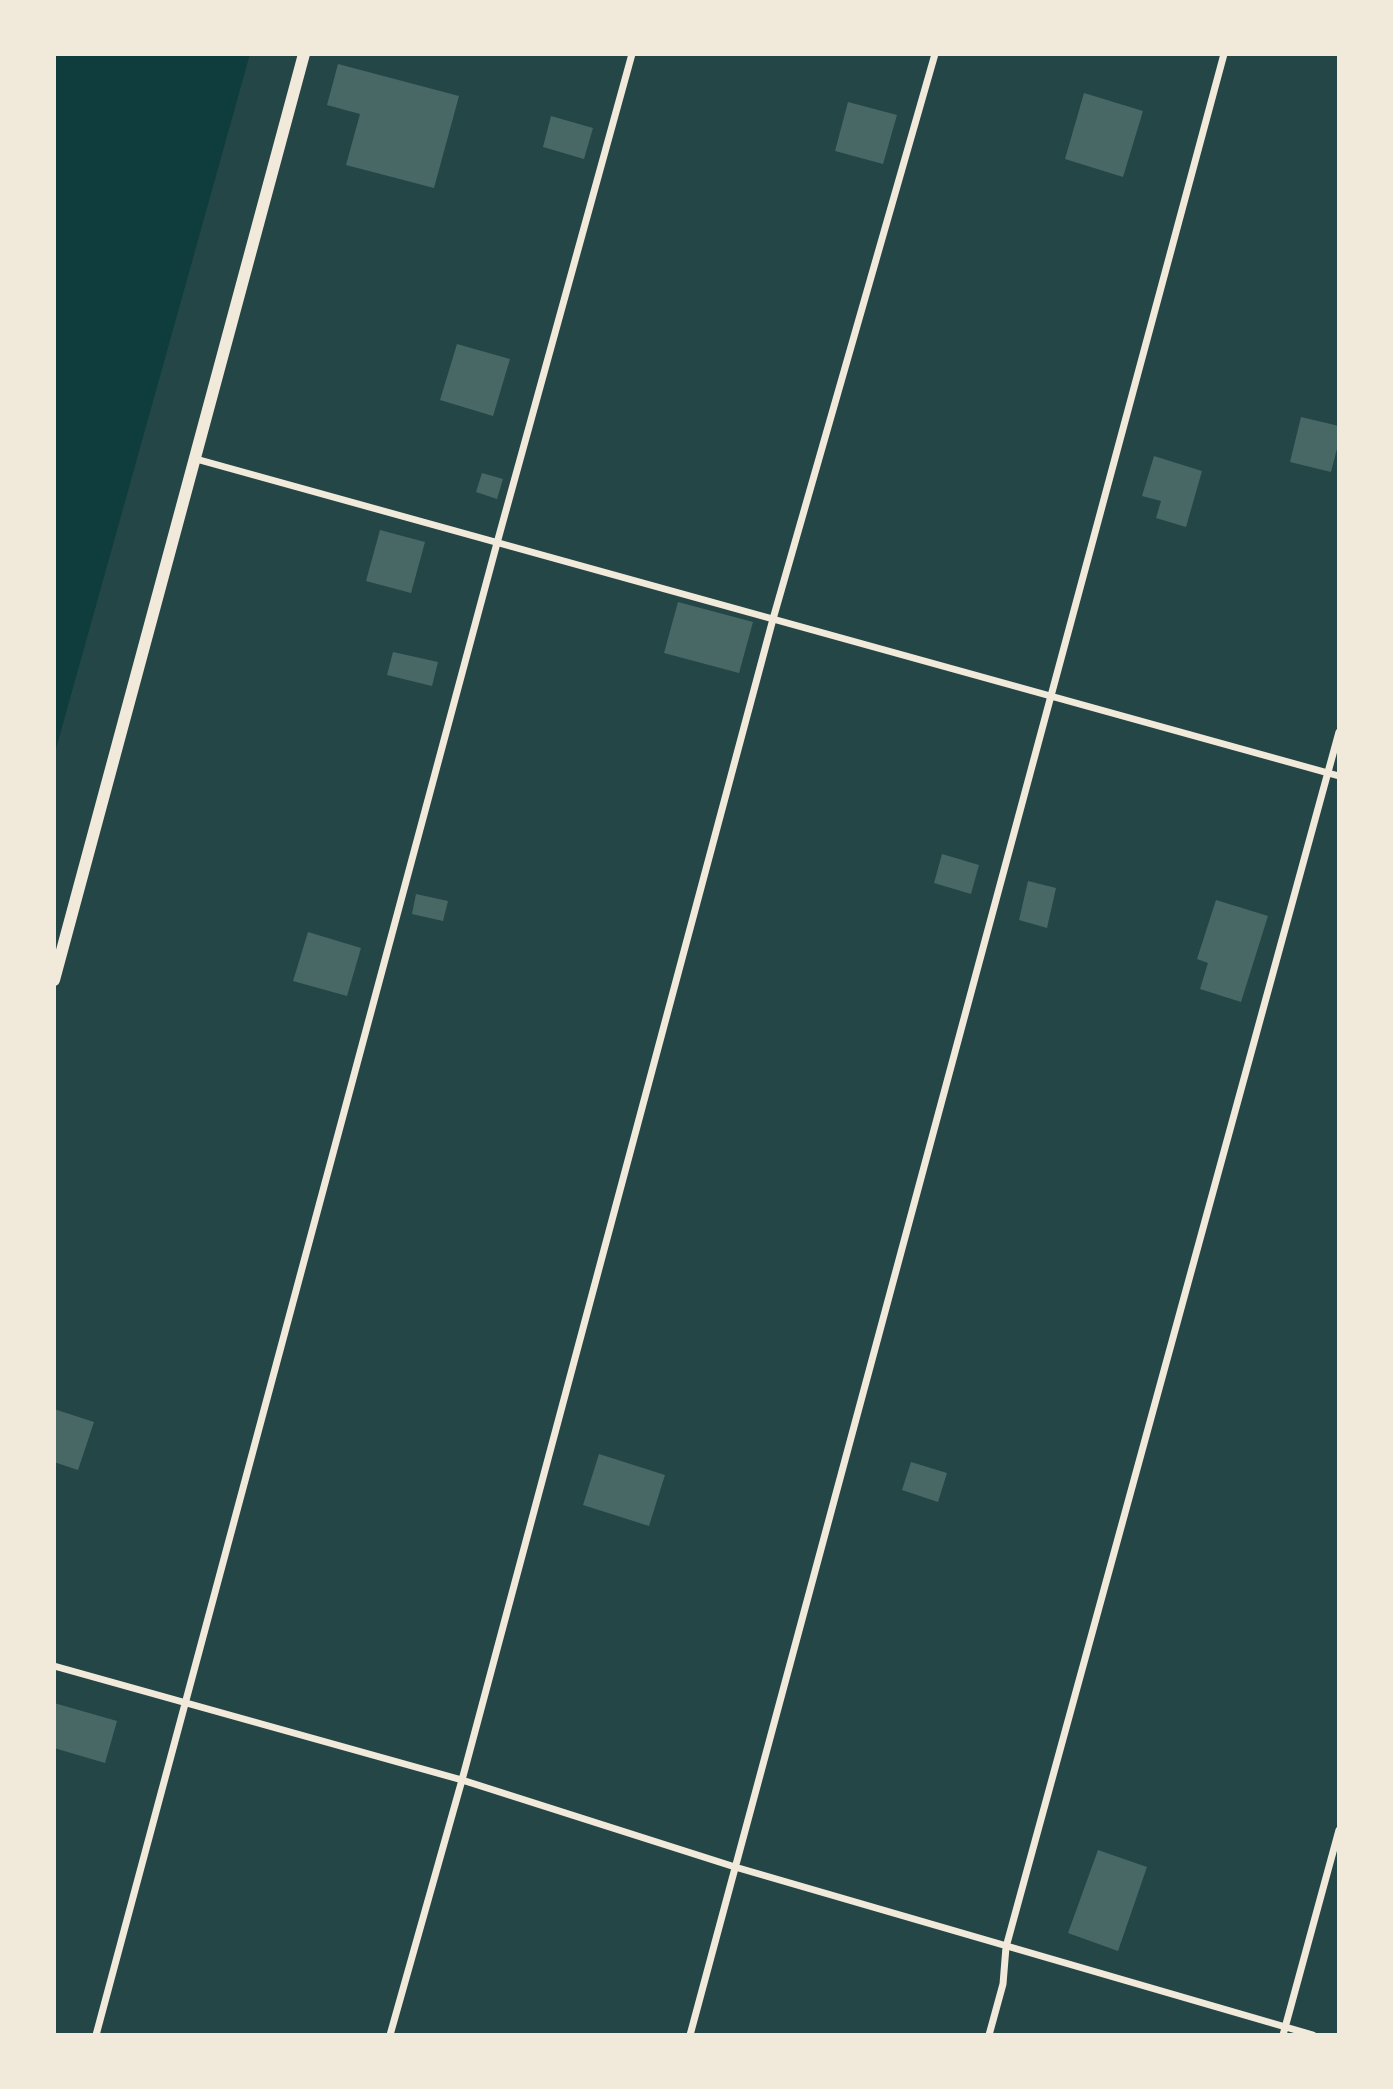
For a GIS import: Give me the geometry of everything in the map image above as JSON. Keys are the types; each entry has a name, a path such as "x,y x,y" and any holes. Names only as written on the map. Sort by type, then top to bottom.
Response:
{"street":[{"path":"54,980 304,54"},
{"path":"96,2035 497,543 632,54"},
{"path":"390,2035 462,1780 773,619 935,54"},
{"path":"690,2035 1224,54"},
{"path":"196,459 1339,776"},
{"path":"989,2035 1003,1984 1006,1947 1339,732"},
{"path":"54,1666 462,1780 735,1867 1284,2031 1313,2035"},
{"path":"1284,2031 1339,1830"}],"shaded area":[{"path":"250,54 1339,54 1339,2035 54,2035 54,756"}],"building":[{"path":"338,64 459,96 434,188 346,165 360,114 327,105"},
{"path":"1084,93 1143,111 1123,177 1065,159"},
{"path":"848,102 897,115 883,164 835,151"},
{"path":"551,116 593,128 584,159 543,147"},
{"path":"457,344 510,359 493,416 440,400"},
{"path":"1301,417 1339,426 1339,441 1331,472 1290,462"},
{"path":"1154,456 1202,471 1186,527 1156,518 1161,501 1142,496"},
{"path":"482,473 503,479 497,499 476,492"},
{"path":"380,530 425,542 411,593 366,581"},
{"path":"678,602 753,622 739,673 664,653"},
{"path":"393,652 438,662 432,686 387,675"},
{"path":"942,854 979,865 971,894 934,883"},
{"path":"1028,881 1056,888 1047,928 1019,920"},
{"path":"416,894 448,901 443,921 412,914"},
{"path":"1216,900 1268,916 1241,1002 1200,989 1208,963 1197,959"},
{"path":"308,932 361,948 347,996 293,981"},
{"path":"54,1409 94,1422 78,1470 54,1462"},
{"path":"599,1454 665,1475 649,1526 583,1505"},
{"path":"911,1462 947,1473 938,1502 902,1490"},
{"path":"54,1703 117,1721 105,1763 54,1748"},
{"path":"1098,1850 1147,1867 1118,1951 1068,1933"}]}
